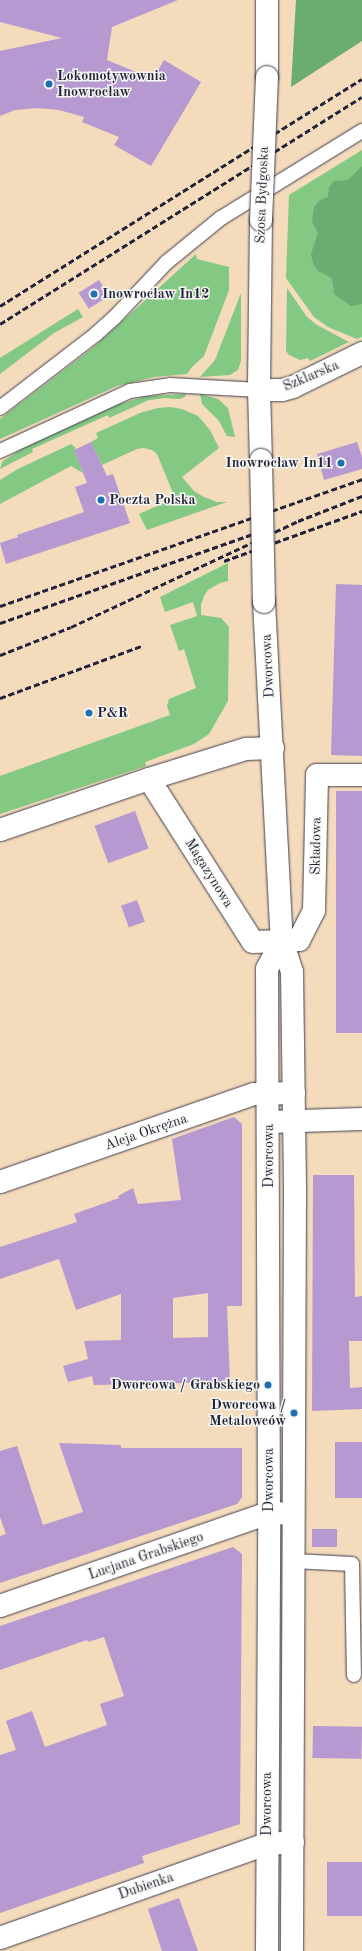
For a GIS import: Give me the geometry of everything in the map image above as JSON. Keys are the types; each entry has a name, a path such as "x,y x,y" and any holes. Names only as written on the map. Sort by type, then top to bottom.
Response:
{"main road":[{"name":"Szosa Bydgoska","path":"259,390 261,220 267,77 267,0"},
{"name":"Szklarska","path":"259,390 282,390 293,387 362,354"},
{"name":"Dworcowa","path":"259,390 264,602 282,941 292,972 294,1093 292,1951"},
{"path":"0,830 150,779 246,749 272,748"},
{"name":"Składowa","path":"282,941 299,940 314,911 317,776 362,775"},
{"name":"Magazynowa","path":"150,779 253,942 282,941"},
{"name":"Dworcowa","path":"267,1951 269,1094 267,969 282,941"},
{"name":"Aleja Okrężna","path":"0,1182 254,1094 294,1093"},
{"path":"269,1122 362,1119"},
{"name":"Lucjana Grabskiego","path":"0,1606 269,1513 293,1514"},
{"name":"Dubienka","path":"0,1938 267,1844 293,1842"}],"lane":[{"path":"0,408 96,334 114,318 167,262 221,218 362,131"},
{"path":"0,450 130,391 170,385 259,390"},
{"path":"293,1561 352,1564 354,1675"}],"green space":[{"path":"296,0 362,0 362,41 291,87"},
{"path":"362,150 362,337 357,339 328,327 314,317 286,278 289,195"},
{"path":"362,166 362,304 351,306 334,294 332,278 318,271 313,263 311,254 318,233 312,222 314,207 320,200 328,197 329,187 334,181 348,180"},
{"path":"196,254 197,259 229,267 229,290 204,356 187,374 154,377 117,386 0,439 0,419 94,347"},
{"path":"287,288 307,317 317,325 349,342 310,361 308,358 300,360 289,355 286,351"},
{"path":"241,293 241,361 238,370 230,375 200,377 215,360"},
{"path":"78,309 83,317 54,333 0,374 0,358"},
{"path":"186,394 185,397 179,399 165,398 149,400 109,418 108,415 32,449 33,452 0,469 2,462 23,448 116,405 147,396"},
{"path":"200,394 218,399 228,408 235,437 227,436 219,421 202,404"},
{"path":"170,407 182,409 198,416 210,430 219,448 182,477 194,491 204,497 217,502 227,502 147,530 139,514 173,499 173,493 157,454 152,450 144,448 137,449 102,465 91,442 98,438 96,433 140,413 158,408"},
{"path":"71,444 76,448 74,450 83,473 71,466 0,504 0,480 18,469"},
{"path":"228,563 228,581 220,583 208,590 201,605 201,615 221,618 229,627 228,701 209,734 194,744 145,762 146,766 0,814 0,776 170,715 167,706 169,699 196,688 184,649 179,651 170,625 197,616 193,602 165,612 160,597"}],"building":[{"name":"Lokomotywownia Inowrocław","path":"0,0 178,0 112,27 107,60 153,79 164,60 201,82 151,166 114,145 119,137 82,122 84,117 59,110 37,108 15,110 0,116 0,51 62,38 0,22"},
{"name":"Inowrocław In12","path":"99,280 109,296 89,309 79,293"},
{"name":"Poczta Polska","path":"91,442 107,476 113,474 130,523 6,564 0,543 18,537 17,535 84,512 75,487 87,483 74,450"},
{"name":"Inowrocław In11","path":"357,442 362,457 362,469 324,480 317,454"},
{"path":"336,584 362,585 362,756 331,755"},
{"path":"336,791 362,791 362,1033 336,1033"},
{"path":"135,811 149,849 108,863 95,826"},
{"path":"137,900 145,922 129,927 121,906"},
{"path":"234,1117 242,1124 242,1306 227,1306 230,1382 94,1385 92,1376 68,1382 63,1366 88,1359 84,1341 121,1340 121,1294 76,1310 59,1259 0,1279 0,1247 77,1222 74,1214 119,1198 118,1196 133,1188 138,1204 181,1200 172,1139","holes":["208,1293 208,1337 173,1338 173,1298"]},
{"path":"313,1175 354,1175 355,1297 362,1296 362,1341 349,1341 350,1388 362,1387 362,1409 312,1411"},
{"path":"335,1442 362,1442 362,1498 335,1498"},
{"path":"59,1443 121,1445 121,1448 242,1448 242,1497 237,1504 0,1583 0,1536 6,1534 0,1517 0,1451 17,1446 43,1525 83,1512"},
{"path":"312,1529 337,1529 337,1547 312,1547"},
{"path":"233,1547 242,1554 240,1824 142,1856 144,1863 0,1913 0,1755 16,1750 6,1721 32,1711 45,1747 107,1725 100,1704 124,1696 104,1637 88,1642 87,1640 0,1670 0,1626"},
{"path":"313,1726 362,1727 361,1759 312,1758"},
{"path":"327,1862 362,1862 362,1916 327,1916"},
{"path":"179,1898 198,1951 162,1951 148,1909"}],"railway":[{"path":"0,306 362,79"},
{"path":"0,324 362,97"},
{"path":"0,606 362,479"},
{"path":"0,655 71,627 298,521 362,496"},
{"path":"224,561 362,511"},
{"path":"0,623 270,528"},
{"path":"0,698 144,645"}],"place":[{"name":"Lokomotywownia Inowrocław","path":"49,84"},
{"name":"Inowrocław In12","path":"94,294"},
{"name":"Inowrocław In11","path":"341,463"},
{"name":"Poczta Polska","path":"101,500"},
{"name":"P&R","path":"89,713"},
{"name":"Dworcowa / Grabskiego","path":"268,1385"},
{"name":"Dworcowa / Metalowców","path":"294,1413"}]}
